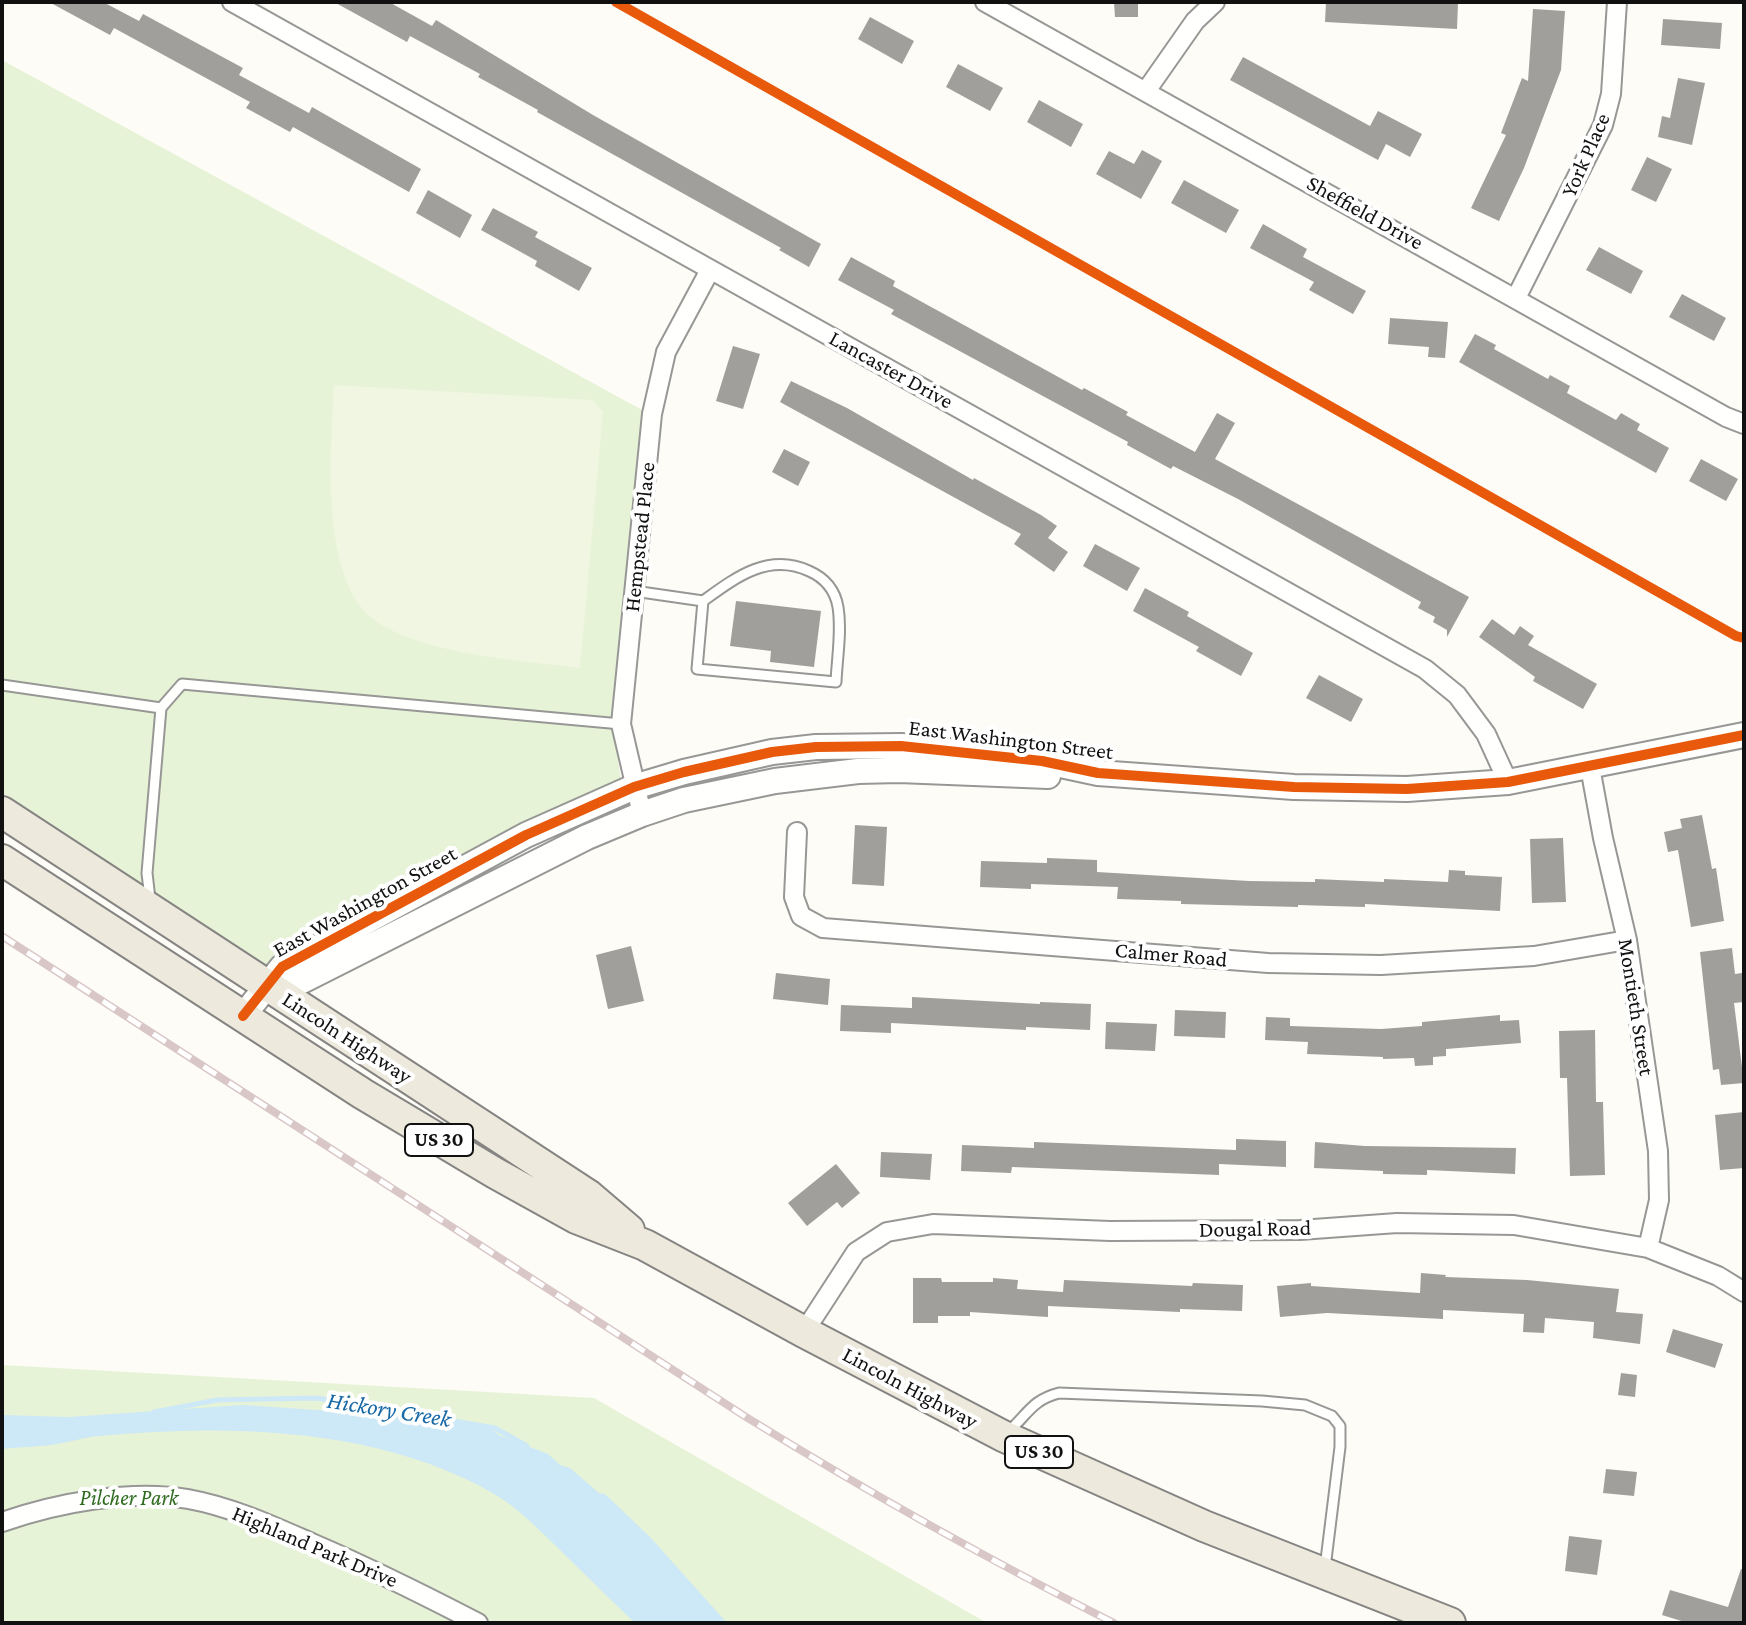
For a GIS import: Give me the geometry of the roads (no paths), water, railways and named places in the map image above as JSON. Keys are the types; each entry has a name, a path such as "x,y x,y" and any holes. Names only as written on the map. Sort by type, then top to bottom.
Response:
{"main road":[{"name":"Lincoln Highway","path":"2,812 588,1195 645,1245"},
{"name":"Lincoln Highway","path":"2,860 363,1094 576,1218 645,1245 1003,1436 1204,1526 1450,1623"}],"street":[{"name":"Lancaster Drive","path":"232,2 1425,669 1457,695 1486,734 1508,782"},
{"name":"Sheffield Drive","path":"985,2 1726,417 1744,424"},
{"path":"1146,91 1195,21 1215,2"},
{"name":"York Place","path":"1516,298 1603,125 1611,94 1617,2"},
{"name":"Hempstead Place","path":"642,814 621,724 652,414 666,352 710,270"},
{"name":"East Washington Street","path":"267,986 292,986 537,862 642,814 730,790 818,775 899,770 1040,776 1098,773 1294,787 1461,787 1590,767 1744,735"},
{"name":"East Washington Street","path":"243,1016 282,967 295,959 526,835 634,787 699,768 772,752 857,745 1042,761 1098,773"},
{"name":"Montieth Street","path":"1590,767 1627,940 1658,1151 1659,1200 1648,1248"},
{"name":"Calmer Road","path":"797,832 794,897 801,916 823,928 1268,963 1381,965 1534,956 1627,940"},
{"name":"Dougal Road","path":"804,1332 856,1252 887,1232 933,1224 1110,1231 1300,1230 1397,1223 1514,1225 1648,1248 1718,1276 1744,1292"},
{"name":"Highland Park Drive","path":"2,1522 30,1512 118,1497 186,1499 254,1517 390,1577 478,1623"}],"lane":[{"path":"634,591 703,601 740,575 771,563 796,565 821,576 838,604 840,622 836,682 697,669 703,601"},
{"path":"150,907 147,873 161,708 182,684 621,724"},
{"path":"2,685 161,708"},
{"path":"1003,1436 1031,1406 1044,1397 1059,1393 1262,1401 1305,1405 1332,1416 1340,1426 1340,1447 1324,1573"}],"water":[{"path":"242,1405 422,1417 493,1430 548,1454 599,1493 605,1494 650,1537 727,1623 635,1623 528,1519 496,1495 451,1472 403,1455 354,1443 252,1431 200,1431 88,1437 50,1445 2,1449 2,1415 69,1417"}],"waterway":[{"name":"Hickory Creek","path":"154,1412 217,1400 316,1398 495,1428 527,1446"}],"railway":[{"path":"2,936 746,1417 928,1524 1114,1623"}],"park label":[{"name":"Pilcher Park","path":"129,1498"}]}
